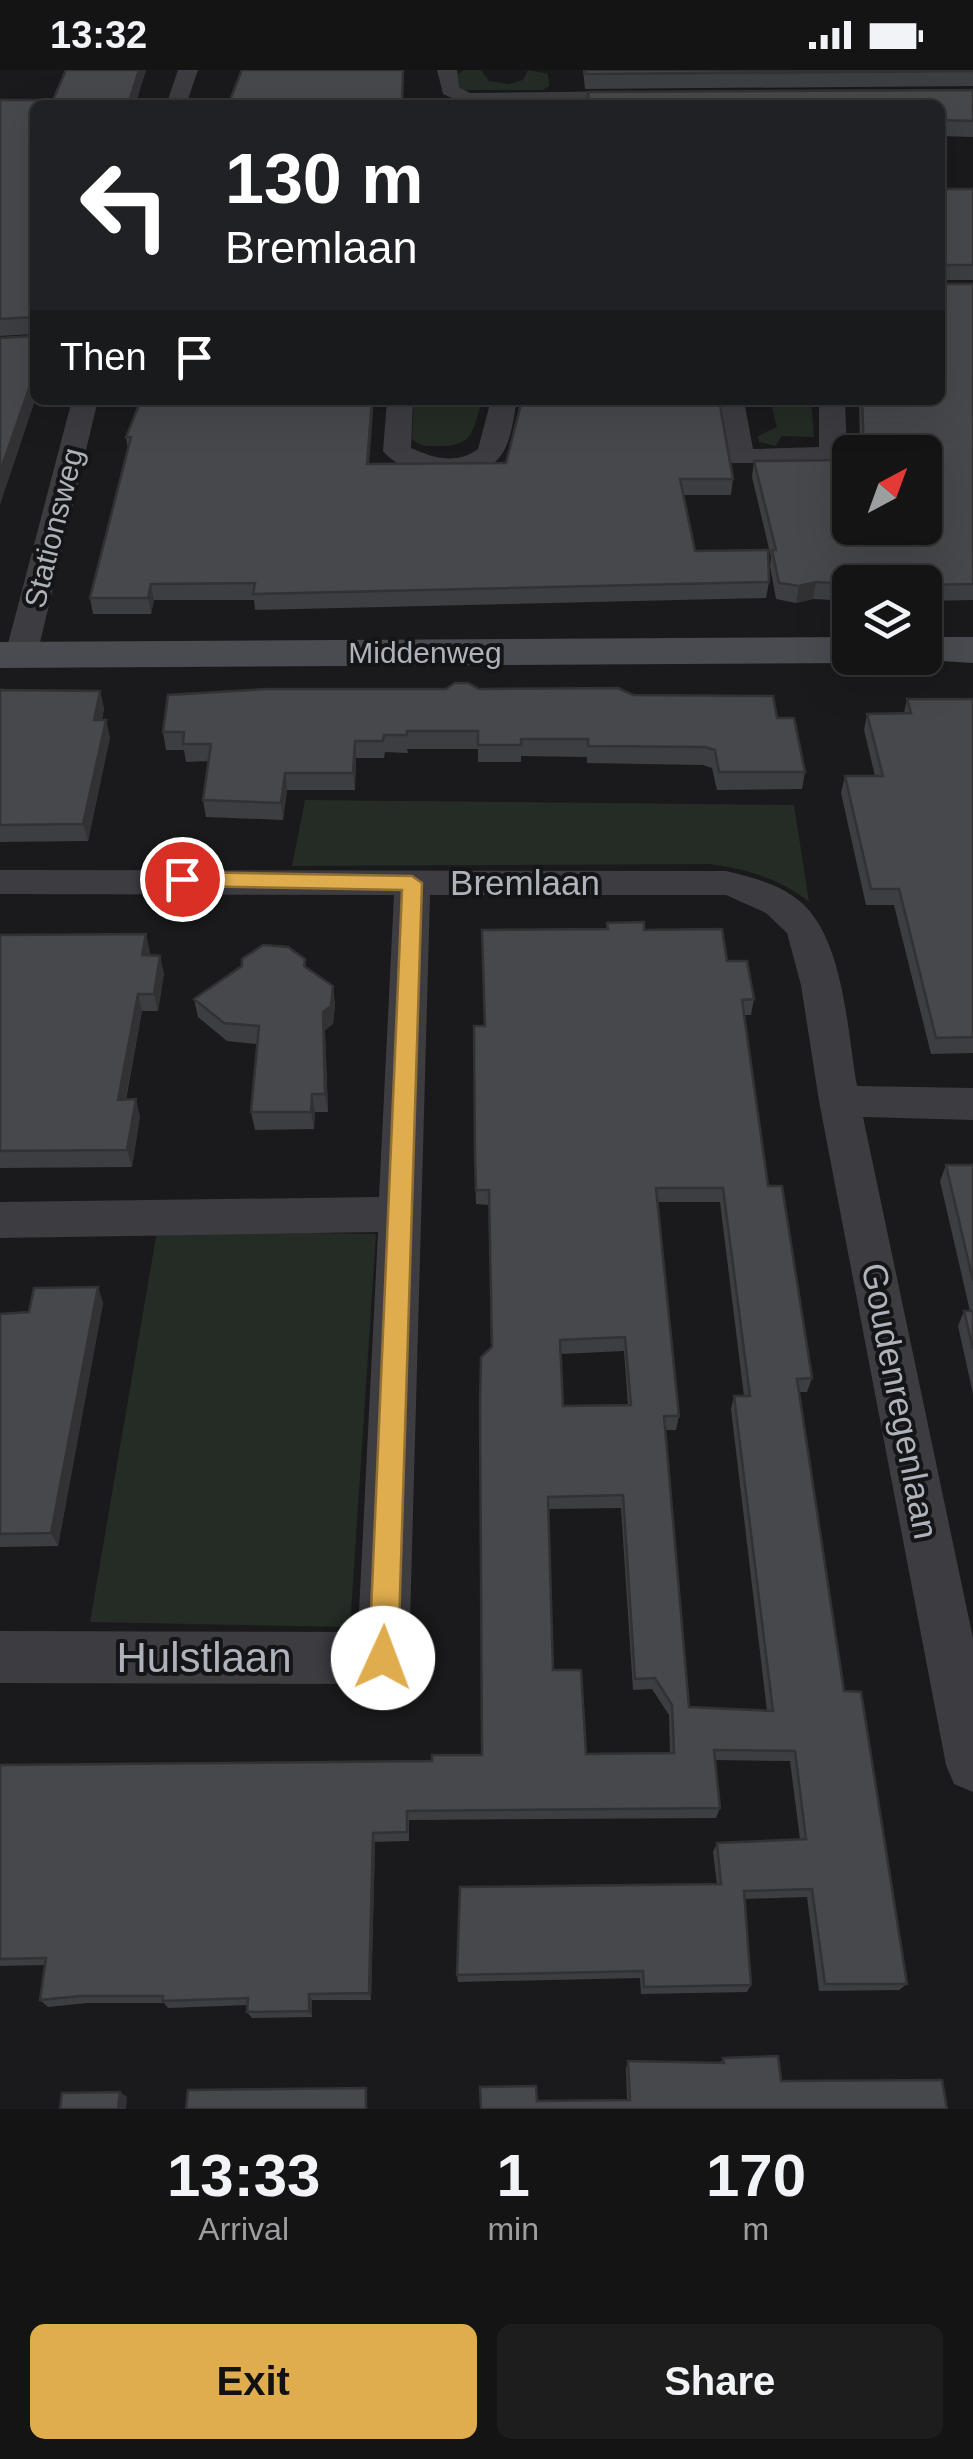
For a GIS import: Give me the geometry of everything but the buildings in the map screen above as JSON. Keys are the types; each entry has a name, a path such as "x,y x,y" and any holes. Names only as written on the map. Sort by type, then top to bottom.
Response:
{"street":[{"path":"178,100 188,70"},
{"path":"448,70 450,90 463,100"},
{"path":"480,100 557,89 656,97"},
{"name":"Stationsweg","path":"10,655 84,405"},
{"path":"400,405 397,451 440,466 479,460 491,452 503,405"},
{"path":"732,405 741,457 834,455 832,405"},
{"name":"Middenweg","path":"10,655 832,650"},
{"path":"942,650 973,650"},
{"name":"Bremlaan","path":"0,882 182,879 726,883 757,892 784,907 803,927 813,950 827,1038"},
{"name":"Hulstlaan","path":"0,1657 383,1658 412,883"},
{"name":"Goudenregenlaan","path":"827,1038 973,1765"},
{"path":"839,1102 973,1104"},
{"path":"0,1220 398,1214"}],"shaded area":[{"path":"464,70 481,70 489,81 508,84 523,80 528,70 548,74 549,86 543,90 465,90 459,87 457,75"},
{"path":"414,405 481,405 464,441 435,446 412,439"},
{"path":"771,405 811,405 814,437 782,436 775,446 759,442 758,436 777,427"},
{"path":"305,800 794,805 809,902 763,876 711,864 292,866"},
{"path":"157,1231 376,1234 350,1627 90,1622"}],"route":[{"path":"182,879 412,883 383,1658"}]}
